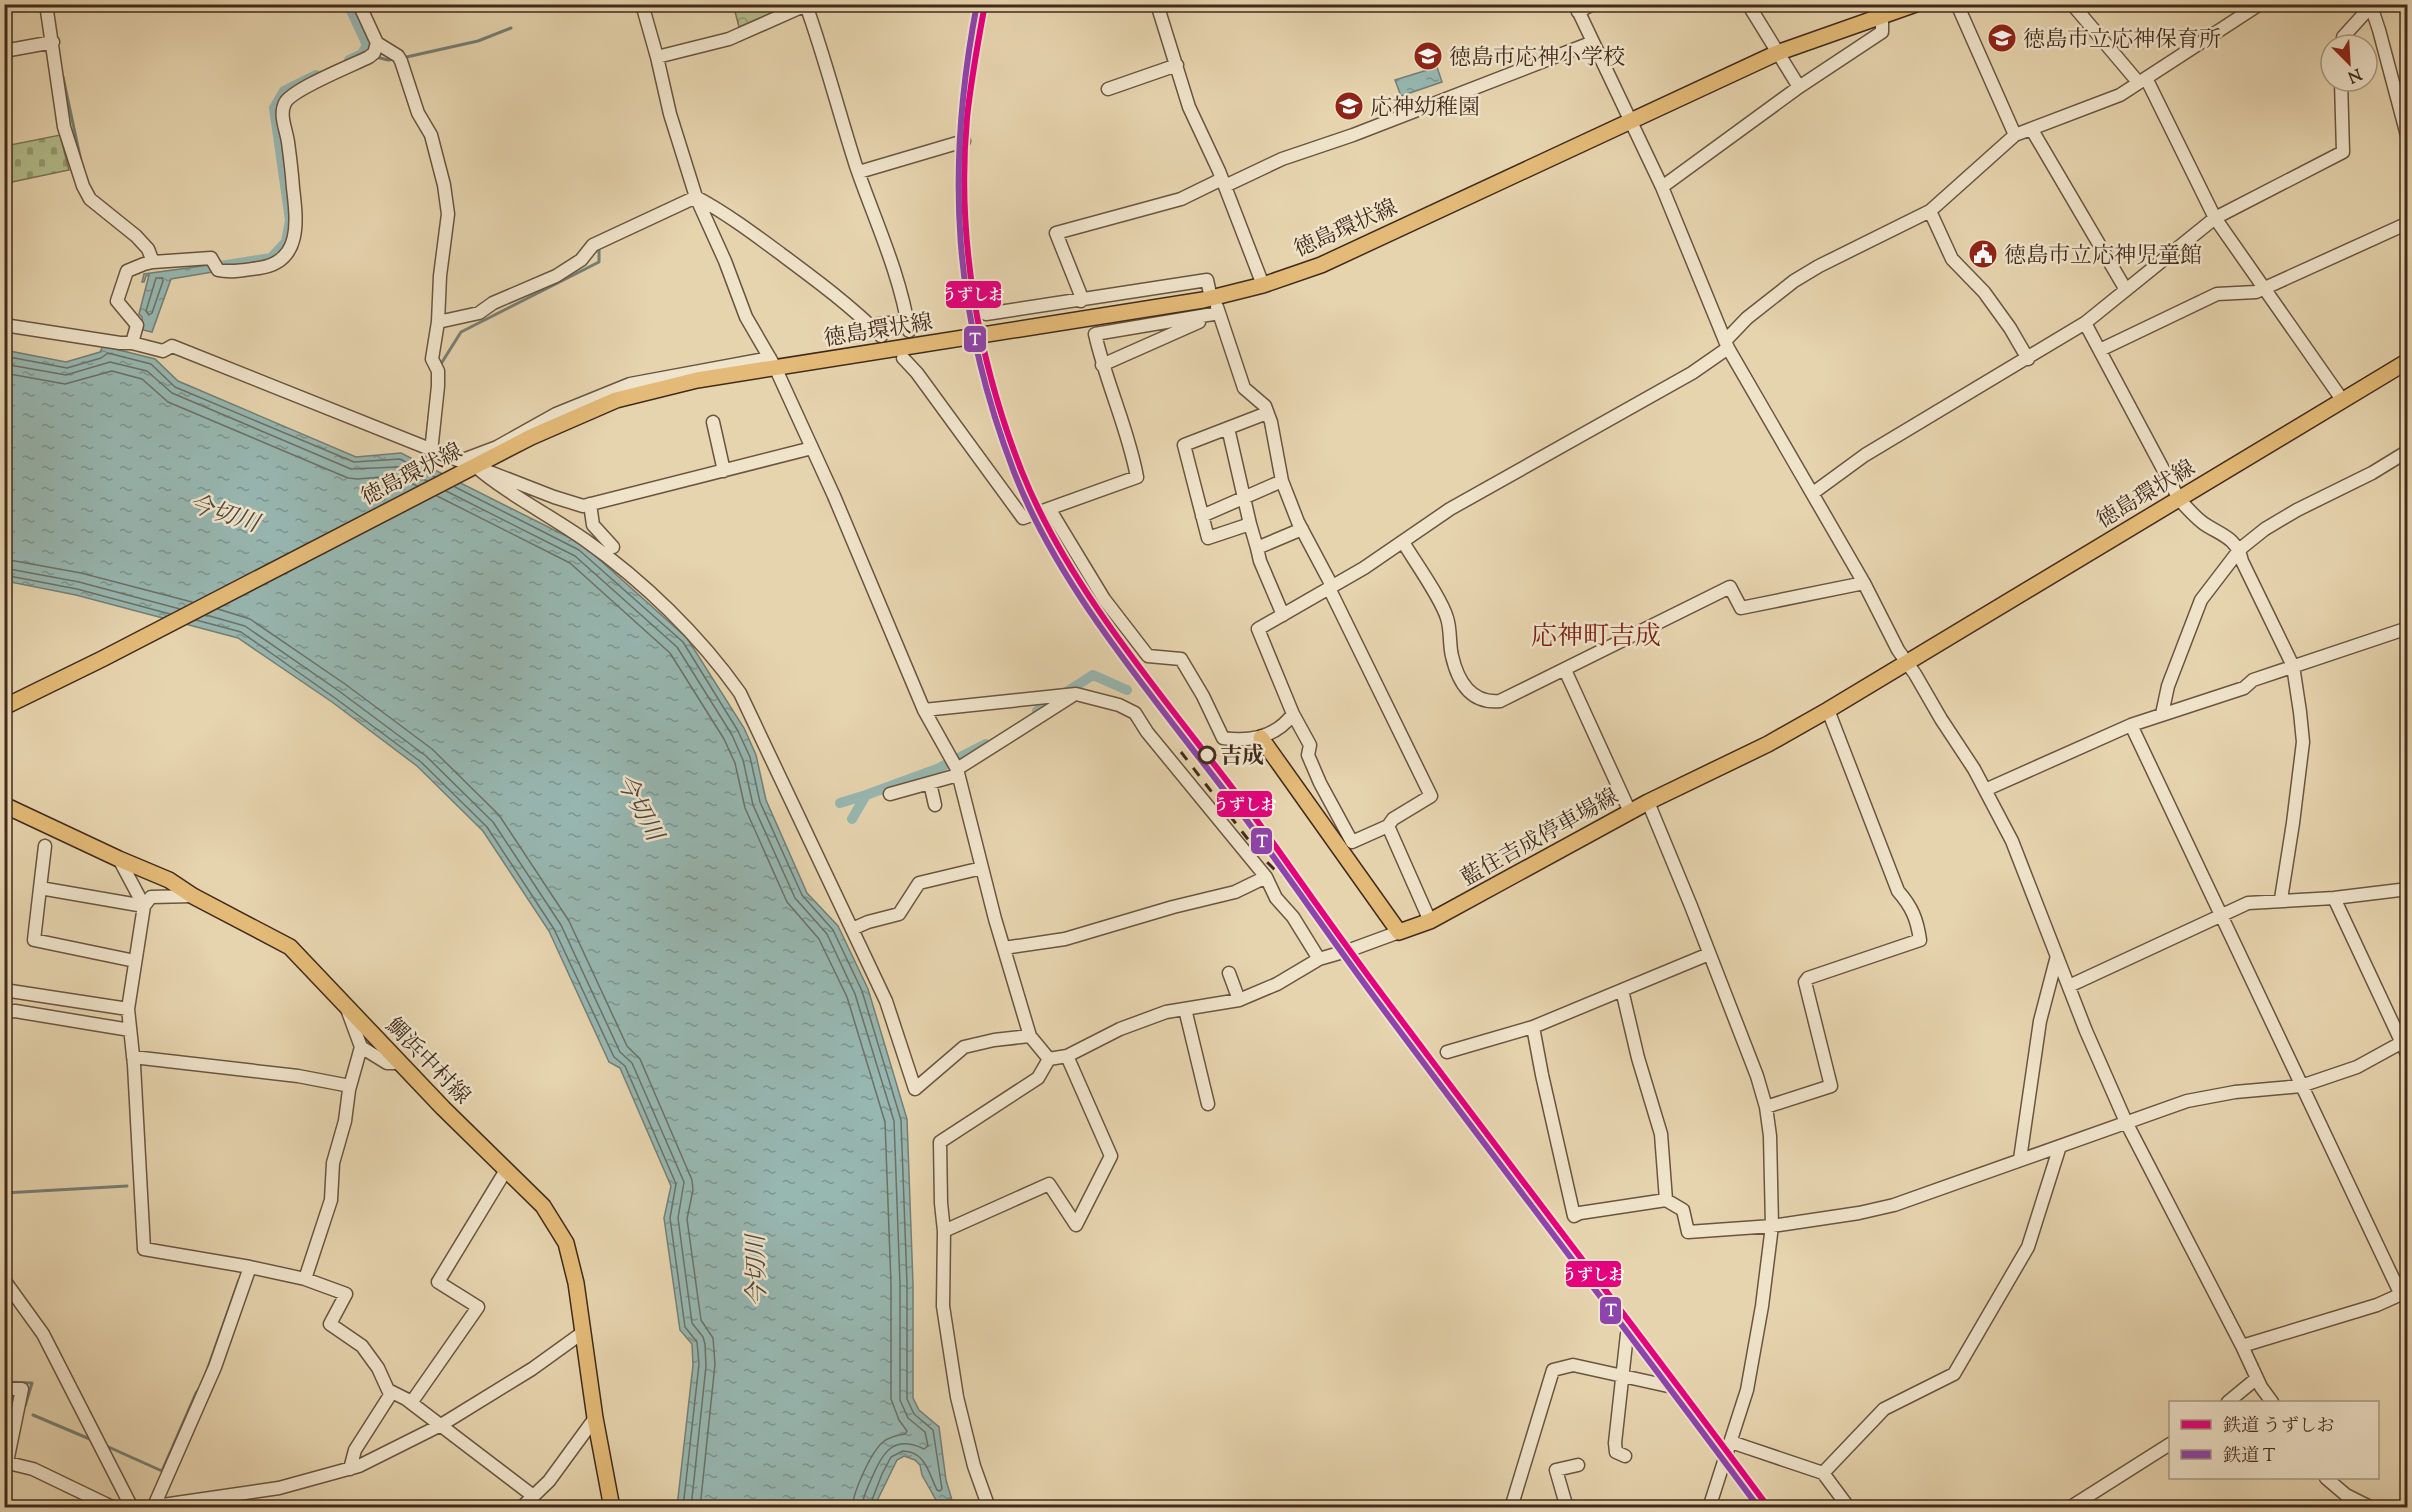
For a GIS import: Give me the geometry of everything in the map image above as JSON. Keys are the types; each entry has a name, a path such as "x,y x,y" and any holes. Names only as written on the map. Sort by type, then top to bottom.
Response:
{"main road":[{"name":"徳島環状線","path":"4,707 102,659 531,437 616,400 773,362 1000,332 1212,297 1263,285 1321,264 1777,53 1916,4"},
{"name":"徳島環状線","path":"1907,663 2408,361"},
{"name":"藍住吉成停車場線","path":"1399,932 1430,921 1648,802 1768,744 1907,663"},
{"path":"1261,738 1399,932"},
{"name":"鯛浜中村線","path":"4,806 169,880 193,896 290,947 400,1063 543,1206 566,1243 576,1283 595,1418 612,1508"}],"street":[{"path":"46,4 64,127 83,186 90,200 136,236 148,249 153,262"},
{"path":"358,4 373,51"},
{"path":"642,4 670,114 696,197 746,317 773,362 812,448 924,710 958,772 982,868 1030,1036 1049,1059"},
{"path":"1156,4 1189,107 1223,182 1263,285"},
{"path":"1593,4 1577,8 1662,186 1727,344 1864,583 1898,650 1986,790 2012,841 2056,956 2126,1122 2259,1383 2271,1401"},
{"path":"1748,4 1798,87"},
{"path":"1957,4 2015,135"},
{"path":"2072,4 2142,80 2215,218 2343,400"},
{"path":"986,314 1207,280 1244,388 1265,406 1282,481 1302,530 1330,587 1431,796 1393,819 1388,826 1352,842 1308,755 1310,745 1293,714 1258,630 1330,587 1364,568 1450,509 1692,373 1727,344 1747,318 1794,281 1819,266 1930,211 2015,135 2120,95 2260,4"},
{"path":"657,57 729,39 806,5 859,172 903,292 909,326 871,325"},
{"path":"2347,33 2372,5"},
{"path":"2372,5 2408,139"},
{"path":"1662,186 1798,87 1882,32 1882,17"},
{"path":"4,51 53,42"},
{"path":"1081,301 1080,293 1056,233 1181,199 1593,42"},
{"path":"132,342 137,325 117,301 127,271 153,262 211,258 216,266 228,272 262,268 276,264 292,246 297,220 289,150 281,113 286,100 373,51 400,59 418,113 431,135 444,185 448,214 440,276 438,322 432,359 438,371 438,386 431,452"},
{"path":"1108,89 1177,65"},
{"path":"1813,493 1864,455 2085,323 2215,218 2343,152 2342,93"},
{"path":"2032,129 2126,290"},
{"path":"859,172 964,141"},
{"path":"438,322 478,313 493,303 556,276 581,260 593,245 696,197"},
{"path":"696,197 730,217 770,246 856,311 881,336"},
{"path":"1930,211 1952,259 1984,292 2010,328 2028,359"},
{"path":"2100,350 2217,294 2249,293 2265,288 2408,223"},
{"path":"908,356 917,373 1023,518 1137,477 1131,444 1102,365 1095,334 1219,313"},
{"path":"1102,365 1219,313"},
{"path":"2085,323 2179,499 2199,520 2229,537 2240,549 2242,561 2293,666 2303,742 2281,899"},
{"path":"4,325 120,343 132,342 163,351 172,346 431,452 460,461 497,447 556,414 630,384 773,362"},
{"path":"1250,524 1208,538 1184,446 1267,412"},
{"path":"713,422 724,471"},
{"path":"1228,428 1243,499 1260,561 1283,615"},
{"path":"475,466 583,506 812,448"},
{"path":"2162,714 2168,686 2201,600 2240,549 2265,529 2297,510 2372,473 2408,451"},
{"path":"475,466 499,486 616,562 668,610 723,668 740,693 886,1001 915,1089 964,1047 994,1040 1030,1036"},
{"path":"1202,516 1282,481"},
{"path":"590,504 593,525 613,547"},
{"path":"1050,510 1104,599 1127,632 1148,656 1181,659 1203,696 1223,738 1239,740 1261,738 1288,722 1293,714"},
{"path":"1257,548 1302,530"},
{"path":"1403,542 1443,609 1447,619 1452,656 1462,682 1473,696 1489,702 1500,701 1565,670 1730,587 1741,608 1864,583"},
{"path":"1986,790 2131,725 2244,688 2253,680 2408,628"},
{"path":"1565,670 1630,812"},
{"path":"924,710 1076,694 1119,705 1135,713 1147,732 1266,877 1276,898 1293,917 1319,959"},
{"path":"891,794 958,772 1076,694"},
{"path":"1766,1107 1831,1086 1805,982 1808,978 1920,940 1917,918 1911,905 1898,891 1828,710"},
{"path":"2131,725 2301,1086 2404,1293 2377,1305 2242,1346"},
{"path":"930,783 934,805"},
{"path":"1648,802 1757,1076 1766,1107 1770,1136 1772,1226 1762,1306 1747,1390 1709,1508"},
{"path":"1317,816 1333,808"},
{"path":"1388,826 1430,921"},
{"path":"45,846 34,940 135,961"},
{"path":"119,859 144,906"},
{"path":"852,929 868,922 899,914 919,883 982,868"},
{"path":"1004,948 1065,939 1173,907 1235,892 1266,877"},
{"path":"40,888 144,906"},
{"path":"2069,986 2248,903 2281,899 2334,898 2408,889"},
{"path":"193,896 151,897 144,906 128,1009 144,1249 305,1279 346,1294 330,1324 362,1346 378,1368 388,1390 411,1403 532,1495"},
{"path":"2334,898 2404,1041 2408,1056"},
{"path":"1049,1059 1067,1056 1120,1029 1166,1012 1239,1000 1277,984 1319,959 1399,932"},
{"path":"1447,1052 1533,1027 1709,954"},
{"path":"2020,1159 2040,1022 2056,956"},
{"path":"1229,973 1239,1000"},
{"path":"4,990 128,1009"},
{"path":"1622,990 1638,1058 1661,1134 1666,1200"},
{"path":"305,1279 331,1200 333,1163 345,1121 350,1086 361,1047 345,1004"},
{"path":"1185,1009 1208,1104"},
{"path":"4,1012 15,1011 130,1030"},
{"path":"1533,1027 1574,1216 1580,1213 1666,1200 1683,1210 1688,1232 1772,1226 1859,1213 1894,1205 2177,1104 2211,1095 2301,1086 2357,1067 2404,1041"},
{"path":"361,1047 387,1063 400,1063"},
{"path":"944,1231 1049,1184 1076,1225 1111,1156 1067,1056"},
{"path":"133,1057 298,1076 350,1086"},
{"path":"989,1508 974,1466 957,1397 943,1306 944,1231 940,1142 1038,1078 1049,1059"},
{"path":"1823,1473 1884,1409 1954,1374 2028,1247 2060,1146"},
{"path":"411,1403 478,1307 438,1282 506,1170"},
{"path":"148,1507 215,1367 250,1267"},
{"path":"4,1280 43,1334 132,1508"},
{"path":"148,1507 279,1488 350,1469 392,1451 441,1425 532,1369 582,1333"},
{"path":"1625,1456 1616,1452 1615,1443 1627,1334"},
{"path":"1512,1507 1553,1370 1573,1365 1668,1386"},
{"path":"2230,1401 2259,1383"},
{"path":"4,1389 22,1389 6,1462 33,1469 114,1508"},
{"path":"350,1469 355,1450 392,1392"},
{"path":"521,1508 549,1480 595,1418"},
{"path":"1731,1442 1823,1473 1849,1508"},
{"path":"2069,1508 2169,1445"},
{"path":"1567,1508 1556,1470 1578,1464"},
{"path":"2327,1479 2346,1496 2372,1508"}],"green space":[{"path":"733,4 790,4 790,5 739,27"},
{"path":"60,135 69,170 7,183 5,146"}],"water":[{"path":"1437,67 1442,82 1401,96 1395,80"},
{"path":"209,265 213,272 171,279 152,332 143,330 142,317 139,314 149,275 142,282 144,274"},
{"name":"今切川","path":"103,346 155,359 178,381 356,457 401,453 582,544 687,638 744,728 756,755 766,800 807,893 838,926 868,989 907,1119 913,1284 913,1398 919,1410 939,1427 946,1480 954,1507 940,1507 922,1475 920,1465 915,1460 904,1456 897,1460 874,1507 677,1507 693,1365 692,1344 680,1330 664,1218 671,1186 620,1068 609,1062 549,931 483,831 417,766 332,702 238,638 76,595 5,581 4,350 66,362 100,352"}],"waterway":[{"path":"348,4 367,45 362,54 349,60"},
{"path":"402,58 478,41 511,28"},
{"path":"376,57 395,59"},
{"path":"214,267 271,258 286,242 290,220 274,108 284,91 316,75"},
{"path":"63,77 81,161"},
{"path":"439,367 461,332 599,262 599,247"},
{"path":"427,435 433,382"},
{"path":"1037,711 1093,675 1127,690"},
{"path":"852,819 866,795 937,769 986,744"},
{"path":"840,803 866,795"},
{"path":"4,1193 127,1186"},
{"path":"204,1379 239,1280"},
{"path":"4,1382 32,1383 25,1406"},
{"path":"104,1445 162,1471 200,1388"},
{"path":"33,1415 92,1440"}],"railway":[{"path":"1181,752 1260,855 1301,890"}],"rail line":[{"name":"T","path":"977,4 967,65 961,125 959,183 961,241 967,298 978,355 994,413 1014,472 1035,518 1060,564 1119,653 1248,822 1372,994 1759,1508"},
{"name":"うずしお","path":"985,4 967,118 964,163 968,253 982,343 993,387 1022,472 1043,518 1069,564 1129,653 1258,822 1381,993 1769,1508"}],"place":[{"name":"徳島市立応神保育所","path":"2002,38"},
{"name":"徳島市応神小学校","path":"1428,56"},
{"name":"応神幼稚園","path":"1349,106"},
{"name":"徳島市立応神児童館","path":"1983,254"},
{"name":"吉成","path":"1207,755"}],"district":[{"name":"応神町吉成","path":"1596,635"}]}
